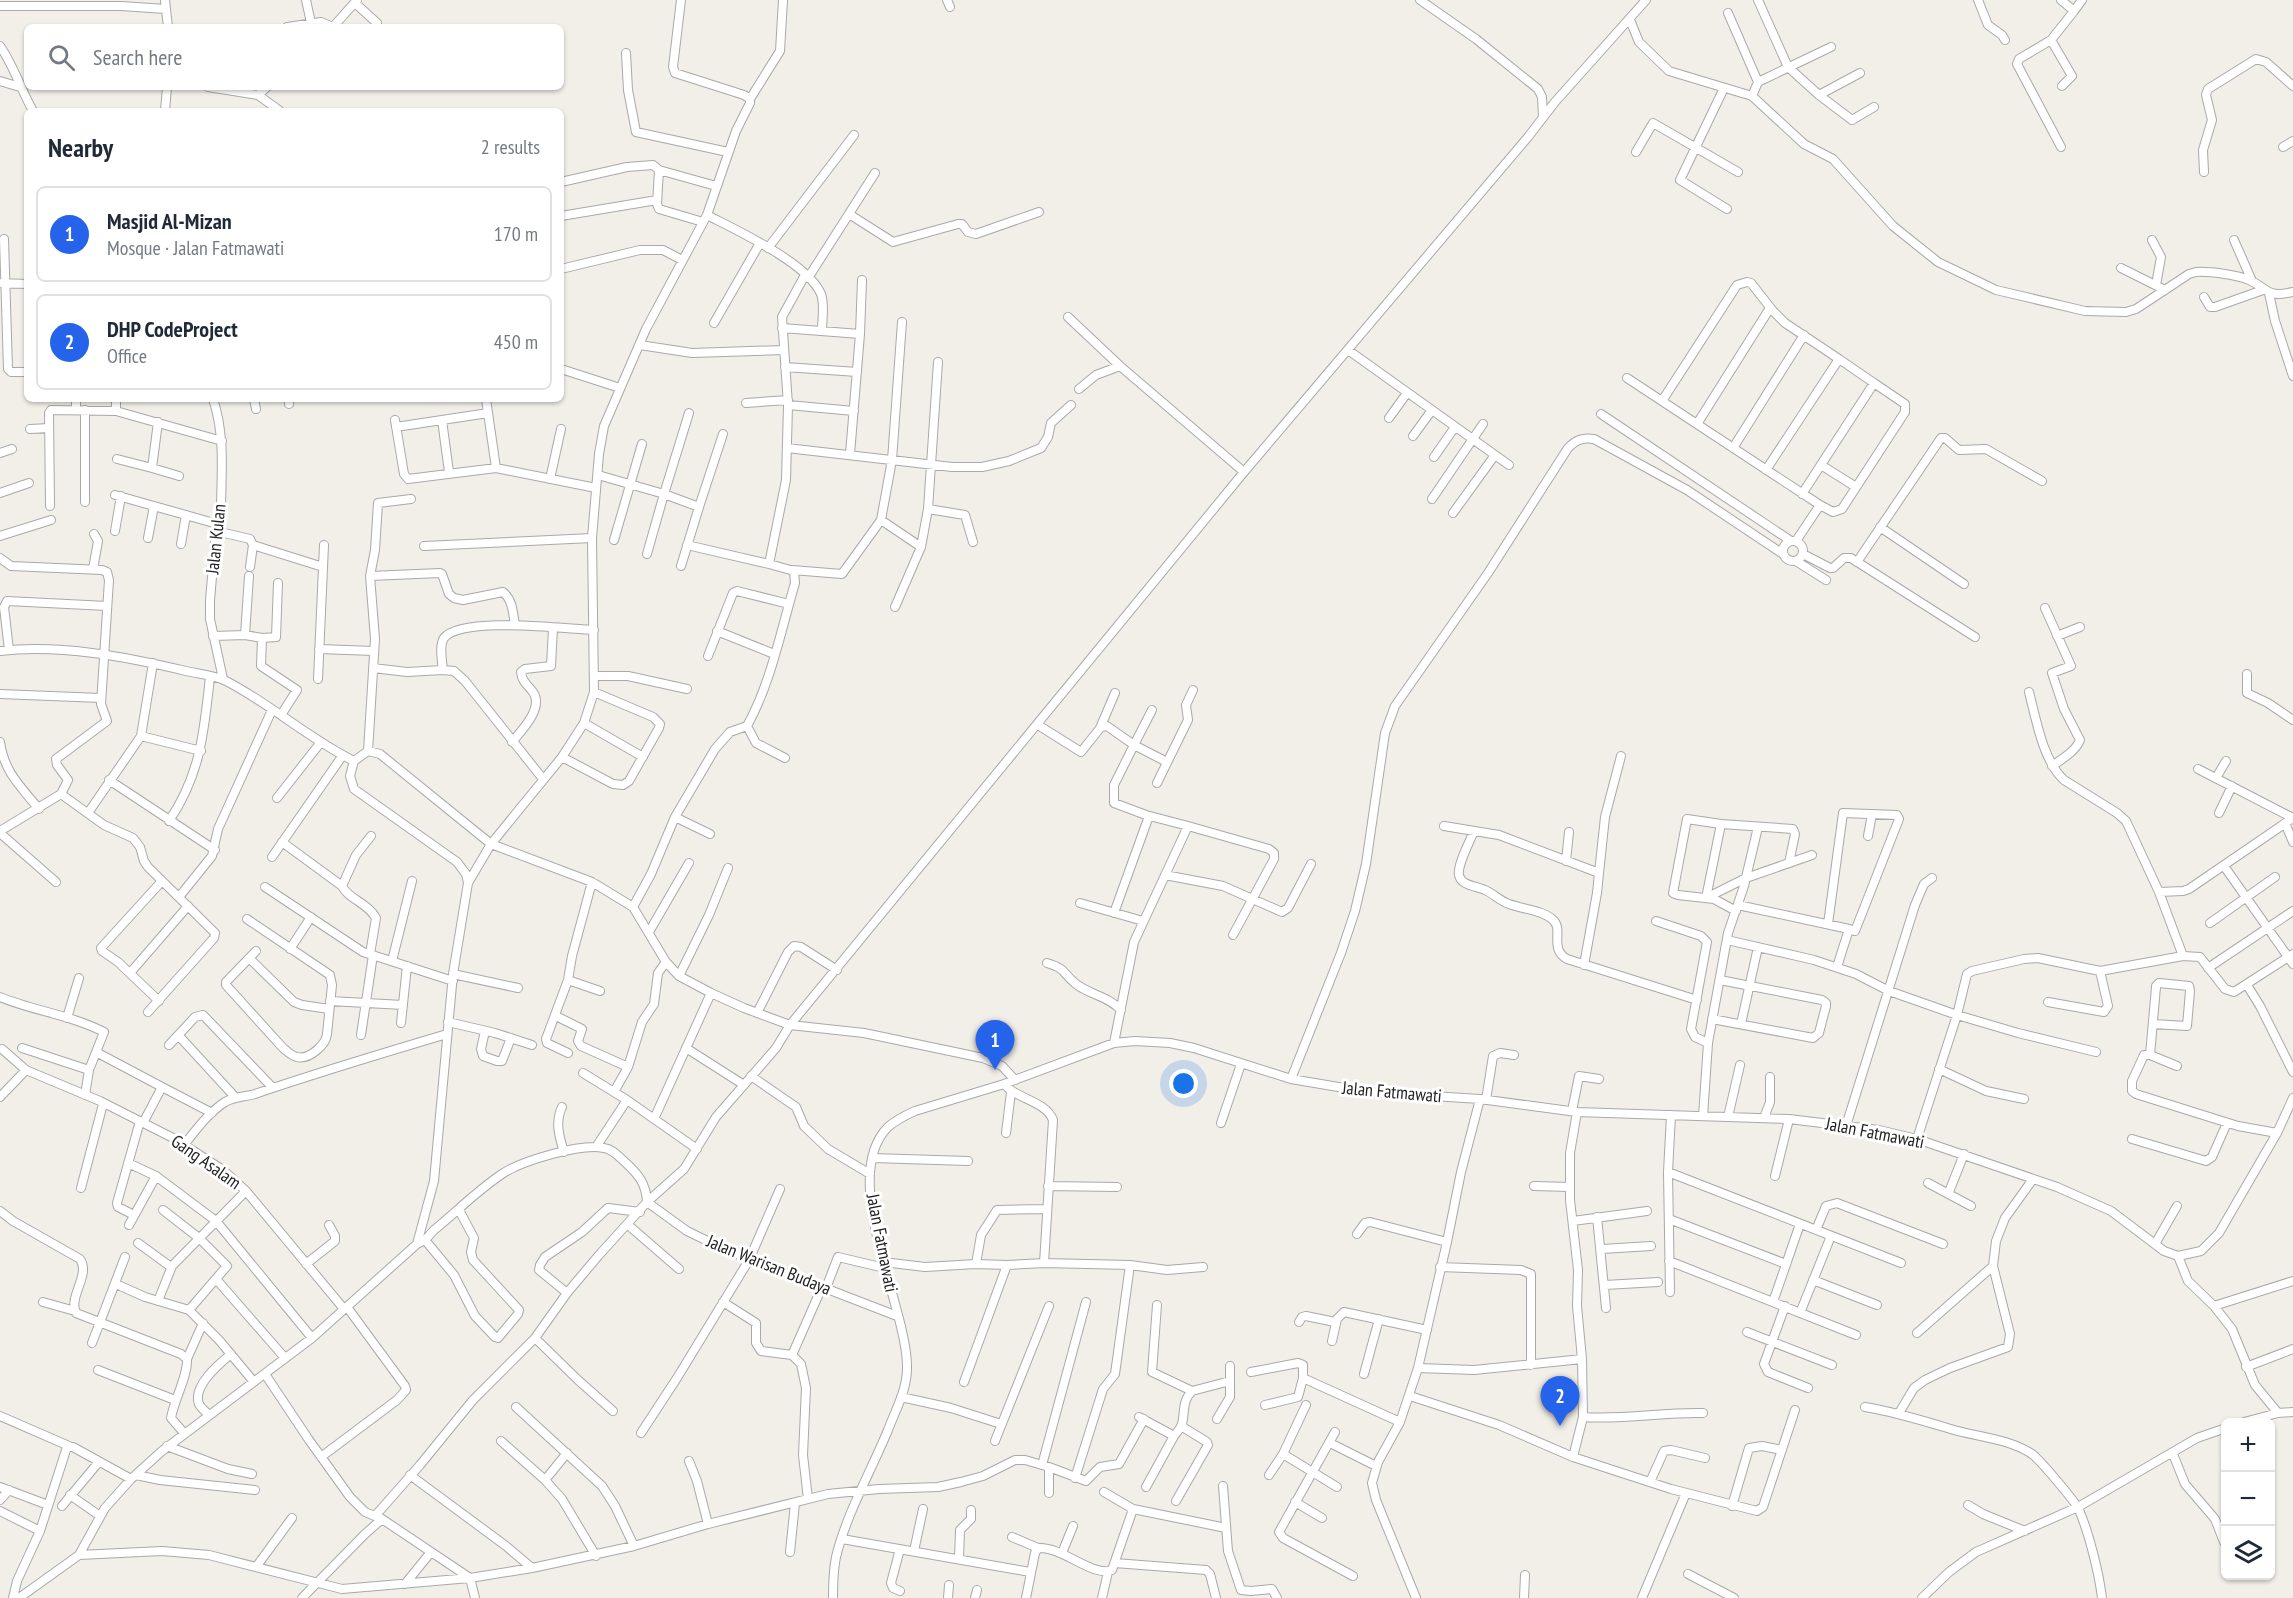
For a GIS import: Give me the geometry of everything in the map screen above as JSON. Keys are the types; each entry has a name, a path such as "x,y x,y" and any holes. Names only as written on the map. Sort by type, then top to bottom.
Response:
{"street":[{"path":"306,0 311,22"},
{"path":"681,0 673,67 675,73 744,95 750,99"},
{"path":"417,1244 434,1181 453,977 468,883 491,844 562,757 584,723 594,692 592,538 604,426 640,345 705,218 728,152 750,104 750,99 780,51 783,0"},
{"path":"1420,0 1476,39 1538,89 1542,97 1544,117"},
{"path":"302,1598 379,1518 410,1475 472,1400 535,1338 567,1293 627,1224 647,1202 684,1169 716,1116 776,1048 790,1025 1244,472 1555,102 1646,0"},
{"path":"1758,0 1788,67 1852,120 1874,106"},
{"path":"1978,0 1988,25 2005,40"},
{"path":"2061,0 2074,11"},
{"path":"2061,147 2017,64 2019,59 2051,40 2082,0"},
{"path":"336,24 356,2 377,23"},
{"path":"0,6 29,3 165,4 168,24"},
{"path":"1728,13 1758,82"},
{"path":"1630,20 1639,42 1669,71 1752,96 1804,144 1833,159 1893,226 1938,262 1996,290 2085,311 2116,313 2136,309 2189,274 2201,272 2252,281 2266,291 2280,294 2293,292"},
{"path":"301,24 321,22 326,24"},
{"path":"2051,40 2072,76 2062,86"},
{"path":"0,46 9,58 20,87 31,108"},
{"path":"1752,96 1758,82 1831,47"},
{"path":"626,53 628,90 636,132 728,152"},
{"path":"2204,172 2203,150 2212,120 2206,95 2210,87 2256,59 2266,63 2293,86"},
{"path":"1819,95 1860,73"},
{"path":"0,81 20,87"},
{"path":"1724,88 1680,180 1726,209"},
{"path":"165,108 167,90"},
{"path":"227,90 258,95 278,108"},
{"path":"258,95 264,90"},
{"path":"1635,152 1653,123 1738,172"},
{"path":"768,248 854,135"},
{"path":"2283,147 2293,141"},
{"path":"564,181 627,167 653,165 659,170 716,186"},
{"path":"659,170 657,200 659,209 705,218 760,243 790,261 807,276 816,286 822,298 822,331"},
{"path":"769,564 786,480 788,448 788,403 782,328 784,310 875,173"},
{"path":"564,216 657,200"},
{"path":"849,214 893,243 958,224 962,224 969,233 976,234 1038,212"},
{"path":"4,239 2,283 8,369 11,372 24,372"},
{"path":"2151,240 2161,257 2156,285"},
{"path":"2234,240 2252,281"},
{"path":"714,323 760,243"},
{"path":"564,268 640,250 663,250 682,260"},
{"path":"2121,268 2165,290"},
{"path":"850,454 862,280"},
{"path":"1628,378 1662,401 1802,494 1833,512 1838,512 1856,487 1906,408 1904,402 1785,323 1747,282 1737,285 1662,401"},
{"path":"2,283 24,284"},
{"path":"2204,297 2210,307 2215,307 2266,291"},
{"path":"2266,291 2293,376"},
{"path":"1697,424 1770,308"},
{"path":"1068,317 1119,366 1244,472"},
{"path":"687,545 792,570 842,574 881,520 892,460 903,322"},
{"path":"782,328 860,334"},
{"path":"1733,448 1804,336"},
{"path":"640,345 692,353 783,350"},
{"path":"1348,350 1509,465"},
{"path":"1766,470 1839,359"},
{"path":"895,608 921,548 928,509 938,362"},
{"path":"1079,388 1096,375 1119,366"},
{"path":"785,367 857,372"},
{"path":"564,370 620,388"},
{"path":"1802,494 1875,383"},
{"path":"1389,418 1407,393"},
{"path":"76,402 76,409"},
{"path":"116,402 116,411"},
{"name":"Jalan Kulan","path":"214,402 222,441 218,528 210,600 213,636 223,679"},
{"path":"255,402 256,409"},
{"path":"486,402 496,468"},
{"path":"746,403 788,403 854,411"},
{"path":"788,448 930,464 982,467 1035,452 1045,443 1051,423 1071,405"},
{"path":"50,506 51,410 116,411 222,441"},
{"path":"85,410 86,502"},
{"path":"1413,436 1432,410"},
{"path":"488,413 442,420 395,423 406,477 412,479 449,472 496,468 596,488"},
{"path":"647,554 688,413"},
{"path":"1601,414 1802,546 1803,554"},
{"path":"442,420 449,472"},
{"path":"152,468 158,422"},
{"path":"1432,499 1483,424"},
{"path":"1434,457 1455,427"},
{"path":"30,429 50,428"},
{"path":"550,478 561,429"},
{"path":"681,566 723,434"},
{"path":"1291,1079 1341,954 1355,911 1366,864 1385,733 1395,706 1488,573 1568,448 1586,437 1594,440 1687,490 1784,554 1788,560 1796,561 1826,580"},
{"path":"1857,562 1941,438 1945,438 1959,450 1986,449 2042,481"},
{"path":"614,540 642,444"},
{"path":"0,453 12,449"},
{"path":"1453,513 1495,455"},
{"path":"117,459 179,476"},
{"path":"1821,465 1856,487"},
{"path":"598,475 664,494 699,507"},
{"path":"1687,490 1696,478"},
{"path":"0,493 29,483"},
{"path":"115,531 118,496 186,515 250,539 253,545 245,635"},
{"path":"368,751 371,680 374,668 370,576 375,550 378,503 411,499"},
{"path":"1784,554 1785,546 1793,541 1820,505"},
{"path":"148,538 154,506"},
{"path":"928,509 965,515 973,542"},
{"path":"181,544 186,515"},
{"path":"0,536 51,520"},
{"path":"881,520 921,548"},
{"path":"1880,527 1964,584"},
{"path":"93,569 98,541 94,534"},
{"path":"424,546 592,538"},
{"path":"253,545 323,567"},
{"path":"318,679 324,545"},
{"path":"1803,554 1830,568 1847,557 1975,637"},
{"path":"1796,561 1803,554"},
{"path":"0,558 11,566 93,569 105,571 108,575 101,698 101,708 107,718 105,723 56,759 56,763 68,780 61,794 0,832 56,882"},
{"path":"633,907 651,874 675,817 723,738 730,732 747,726 762,694 789,604 796,574 792,570"},
{"path":"370,576 440,573 449,594 460,600 503,592 512,605 515,626"},
{"path":"213,636 276,637 278,582"},
{"path":"708,656 729,598 735,592 789,604"},
{"path":"107,606 7,601 4,607 4,650 44,650 102,655 153,663 223,679 354,761"},
{"path":"2045,608 2071,666 2052,673 2064,709 2080,740 2074,750 2052,766"},
{"path":"443,670 442,642 452,632 483,626 594,630"},
{"path":"2057,636 2080,627"},
{"path":"512,742 530,718 536,701 534,693 522,681 521,672 525,669 551,666 553,628"},
{"path":"717,631 774,654"},
{"path":"262,638 261,666 298,687 281,715"},
{"path":"319,649 374,651"},
{"path":"88,813 141,736 153,663"},
{"path":"374,668 407,672 443,670 459,674 543,779"},
{"path":"2247,674 2247,693 2268,703 2293,720"},
{"path":"595,676 628,676 687,690"},
{"path":"169,821 185,795 201,751 210,677"},
{"path":"1157,783 1188,720 1186,705 1193,690"},
{"path":"562,757 621,786 629,781 659,728 659,722 653,717 594,692"},
{"path":"2029,692 2052,766 2064,780 2126,821 2159,892 2183,956"},
{"path":"1038,724 1081,752 1100,728 1115,693"},
{"path":"0,694 101,698"},
{"path":"178,897 215,850 218,829 272,710"},
{"path":"1152,710 1114,785 1114,802 1149,816 1250,843 1273,852 1274,859 1233,935"},
{"path":"584,723 643,757"},
{"path":"747,726 756,742 785,758"},
{"path":"1100,728 1107,726 1134,745 1167,762"},
{"path":"141,736 201,751"},
{"path":"0,742 9,773 39,809"},
{"path":"278,798 321,742"},
{"path":"468,883 466,874 457,862 354,789 350,776 354,761 368,751 380,754 491,844 592,882 633,907 666,962 679,976 711,993 790,1025 864,1033 983,1058 1002,1066 1015,1080"},
{"path":"272,857 343,755"},
{"path":"1584,965 1598,893 1605,817 1621,756"},
{"path":"2216,778 2226,760"},
{"path":"2198,769 2293,818"},
{"path":"110,780 215,850"},
{"path":"2218,813 2232,786"},
{"path":"61,794 104,825 133,838 140,846 144,861 213,930 215,936 148,1012"},
{"path":"1789,863 1795,834 1793,829 1721,824 1692,818 1686,821 1672,890 1678,895 1718,900 1737,908 1855,930 1899,819 1897,815 1843,813 1827,924"},
{"path":"1868,836 1872,814"},
{"path":"1114,913 1149,816"},
{"path":"675,817 710,834"},
{"path":"2159,892 2189,889 2293,818"},
{"path":"2285,823 2293,842"},
{"path":"1706,898 1721,824"},
{"path":"1114,1043 1134,942 1188,826"},
{"path":"1444,826 1499,835 1599,873"},
{"path":"1702,1116 1708,1043 1727,940 1746,878 1758,827"},
{"path":"1474,831 1459,867 1461,880 1488,891 1507,903 1551,918 1556,924 1560,954 1567,960 1697,1000"},
{"path":"1566,861 1569,832"},
{"path":"342,886 352,863 371,836"},
{"path":"282,842 342,886 343,890 364,903 376,918 361,1035"},
{"path":"1706,898 1746,878 1812,855"},
{"path":"649,932 689,863"},
{"path":"1165,875 1224,886 1284,912 1311,864"},
{"path":"1917,1139 1957,1015 1965,977 1972,971 2038,958 2100,971 2183,956 2200,957 2225,988 2230,991 2239,991 2292,959 2224,866"},
{"path":"679,976 712,909 728,868"},
{"path":"2210,923 2275,877"},
{"path":"1846,1126 1918,896 1924,884 1932,878"},
{"path":"159,1001 101,948 162,881"},
{"path":"392,961 412,881"},
{"path":"568,1053 547,1043 546,1039 568,980 572,956 592,882"},
{"path":"265,887 332,933 371,955 453,977 518,988"},
{"path":"1080,903 1143,921"},
{"path":"130,973 188,906"},
{"path":"2208,968 2293,911"},
{"path":"290,950 311,917"},
{"path":"247,919 330,975 332,980 325,1043 302,1057 293,1056 283,1048 225,985 255,951"},
{"path":"1656,921 1701,936 1707,942 1692,1032 1695,1037 1708,1043"},
{"path":"1837,967 1849,929"},
{"path":"1727,940 1837,967 1856,974 1889,992 1957,1015 2096,1052"},
{"path":"757,1013 788,952 794,946 801,947 837,970"},
{"path":"1742,1023 1758,947"},
{"path":"249,958 294,1002 303,1005 366,1002 403,1005"},
{"path":"614,1092 628,1067 642,1022 654,1004 658,973 666,962"},
{"path":"1047,963 1060,967 1074,983 1090,993 1112,1001 1121,1010"},
{"path":"401,1023 407,966"},
{"path":"2048,1002 2104,1012 2108,1006 2100,971"},
{"path":"67,1018 79,978"},
{"path":"568,980 600,991"},
{"path":"1712,1019 1816,1037 1820,1033 1826,1006 1822,1000 1720,980"},
{"path":"2150,1055 2153,1024 2157,984 2189,986 2187,1026 2153,1024"},
{"path":"2247,985 2293,1072"},
{"path":"654,1119 711,993"},
{"path":"0,996 14,1003 67,1018 104,1032 89,1070 85,1095"},
{"path":"169,1045 195,1017 203,1015 272,1087"},
{"path":"556,1016 582,1029 578,1041 580,1046 628,1067"},
{"path":"448,1022 532,1045"},
{"path":"485,1031 481,1049 483,1056 489,1059 502,1061 511,1038"},
{"path":"184,1145 222,1103 235,1097 253,1095 272,1087 447,1034"},
{"path":"179,1036 235,1097"},
{"name":"Jalan Fatmawati","path":"833,1598 834,1576 842,1539 902,1397 907,1366 905,1344 884,1265 870,1196 870,1174 875,1147 887,1128 915,1111 1004,1084 1114,1043 1135,1041 1170,1043 1194,1048 1291,1079 1368,1092 1483,1099 1575,1111 1789,1119 1846,1126 1917,1139 2057,1187 2111,1211 2155,1244 2178,1256"},
{"path":"22,1048 89,1070"},
{"path":"686,1048 744,1084"},
{"name":"Gang Asalam","path":"2,1049 26,1070 142,1122 223,1170 246,1191 306,1264 346,1308 406,1390 397,1400 321,1457"},
{"path":"96,1052 212,1113"},
{"path":"1416,1598 1376,1500 1372,1483 1376,1466 1400,1422 1418,1368 1461,1172 1494,1056 1500,1053 1514,1055"},
{"path":"2177,1066 2150,1055 2143,1057 2131,1088 2134,1093 2227,1123 2277,1134"},
{"path":"1221,1123 1240,1064"},
{"path":"1728,1117 1740,1065"},
{"path":"1939,1069 1986,1091 2024,1099"},
{"path":"2,1091 26,1070"},
{"path":"582,1073 627,1100 697,1149"},
{"path":"751,1076 796,1107 804,1126 828,1149 870,1174"},
{"path":"1573,1457 1583,1417 1578,1270 1570,1187 1570,1153 1579,1076 1599,1078"},
{"path":"1764,1118 1770,1102 1770,1077"},
{"path":"1004,1084 1011,1092 1044,1108 1052,1115 1053,1140 1044,1263"},
{"path":"134,1215 117,1204 142,1122 162,1087"},
{"path":"1006,1133 1011,1092"},
{"path":"2278,1413 2256,1385 2246,1367 2232,1329 2214,1306 2188,1281 2178,1256 2201,1251 2219,1233 2277,1134 2293,1098"},
{"path":"596,1147 627,1100"},
{"path":"81,1188 103,1104"},
{"path":"562,1107 558,1115 558,1125 564,1152"},
{"path":"1670,1292 1668,1172 1671,1115"},
{"path":"1775,1176 1789,1119"},
{"path":"2132,1140 2206,1161 2212,1157 2227,1123"},
{"path":"19,1598 79,1555 100,1516 134,1477 167,1446 312,1338 417,1244 425,1240 501,1174 516,1165 564,1152 596,1147 611,1150 637,1174 646,1189 647,1202"},
{"path":"1949,1192 1964,1154"},
{"path":"872,1158 968,1161"},
{"path":"128,1163 156,1176 216,1221 312,1338"},
{"path":"1668,1172 1901,1263"},
{"path":"129,1225 156,1176"},
{"path":"1899,1413 1914,1388 1925,1380 1950,1368 2008,1347 2010,1334 1993,1266 1999,1230 2033,1179"},
{"path":"1928,1183 1949,1192 1971,1206"},
{"path":"1048,1186 1117,1187"},
{"path":"1534,1186 1570,1187"},
{"path":"641,1432 749,1260 780,1189"},
{"path":"158,1301 171,1267 246,1191"},
{"name":"Jalan Warisan Budaya","path":"647,1202 687,1231 749,1260 897,1316"},
{"path":"1816,1230 1826,1206 1837,1203 1943,1244"},
{"path":"2155,1244 2176,1206"},
{"path":"567,1293 539,1270 545,1257 582,1232 608,1208 640,1212"},
{"path":"976,1264 981,1235 997,1210 1047,1209"},
{"path":"163,1210 199,1238 227,1265 189,1310"},
{"path":"425,1240 454,1275 475,1316 498,1338 519,1314 519,1310 472,1260 474,1238 459,1210"},
{"path":"0,1211 12,1221 80,1259 84,1267 74,1305 75,1311"},
{"path":"1573,1221 1647,1211"},
{"path":"1598,1217 1606,1308"},
{"path":"1669,1219 1786,1264"},
{"path":"1357,1234 1365,1223 1370,1222 1447,1242"},
{"path":"627,1224 679,1269"},
{"path":"1773,1302 1800,1224"},
{"path":"306,1264 335,1241 329,1225"},
{"path":"1800,1313 1831,1236"},
{"path":"138,1243 171,1267"},
{"path":"1602,1250 1651,1246"},
{"path":"92,1342 101,1324 124,1257"},
{"path":"792,1355 838,1257 884,1265 925,1267 1044,1263 1130,1265 1167,1270 1203,1267"},
{"path":"1669,1261 1856,1335"},
{"path":"964,1382 1007,1265"},
{"path":"1075,1478 1103,1389 1115,1374 1130,1265"},
{"path":"1917,1333 1993,1266"},
{"path":"1440,1267 1521,1270 1530,1274 1531,1365"},
{"path":"216,1279 285,1358"},
{"path":"1813,1280 1877,1305"},
{"path":"1605,1285 1658,1282"},
{"path":"116,1284 145,1297 189,1310 254,1382"},
{"path":"2214,1306 2292,1284"},
{"path":"43,1302 75,1311 101,1324 181,1354 187,1359"},
{"path":"723,1302 756,1323 756,1343 761,1351 792,1355 801,1364 806,1388 803,1455 808,1499"},
{"path":"1049,1493 1046,1466 1086,1302"},
{"path":"1157,1305 1152,1372 1192,1391"},
{"path":"995,1441 1049,1306"},
{"path":"1785,1306 1764,1368 1768,1372 1808,1388"},
{"path":"1332,1341 1335,1322 1344,1312 1427,1330"},
{"path":"1299,1322 1302,1317 1306,1316 1335,1322"},
{"path":"1364,1374 1379,1319"},
{"path":"184,1433 171,1419 187,1359 203,1323"},
{"path":"1747,1332 1832,1365"},
{"path":"535,1338 613,1411"},
{"path":"2246,1367 2293,1349"},
{"path":"209,1415 200,1406 199,1395 212,1370 231,1354"},
{"path":"1418,1368 1474,1370 1582,1359"},
{"path":"1251,1371 1300,1363 1304,1369 1304,1378 1298,1397 1264,1405"},
{"path":"1217,1419 1230,1397 1230,1366"},
{"path":"98,1370 175,1400"},
{"path":"266,1374 350,1497 365,1512 379,1518 470,1578 476,1598"},
{"path":"1304,1378 1400,1422"},
{"path":"1146,1487 1181,1426 1187,1397 1192,1391 1230,1381"},
{"path":"1410,1396 1499,1425 1573,1457 1686,1493 1754,1511 1762,1509 1796,1410"},
{"path":"902,1397 951,1408 1001,1424"},
{"path":"1269,1475 1283,1454 1306,1405"},
{"path":"516,1407 602,1486 615,1506 634,1546"},
{"path":"1865,1407 1899,1413 2018,1447 2034,1455 2078,1508 2096,1568 2102,1598"},
{"path":"2259,1418 2293,1412"},
{"path":"1583,1417 1606,1419 1662,1413 1703,1413"},
{"path":"0,1416 134,1477 255,1490"},
{"path":"79,1555 162,1551 209,1555 342,1589 470,1578 596,1556 708,1524 828,1494 862,1490 938,1487 983,1476 1015,1460 1046,1466 1086,1481 1100,1467 1119,1464 1142,1418 1174,1436"},
{"path":"1176,1501 1208,1443 1181,1426"},
{"path":"1922,1598 1949,1572 1976,1552 2078,1508 2198,1438 2221,1430"},
{"path":"1335,1432 1281,1528 1281,1535 1353,1576"},
{"path":"501,1441 545,1480 562,1499 596,1556"},
{"path":"1330,1443 1376,1466"},
{"path":"13,1598 17,1581 40,1531 66,1449 69,1446"},
{"path":"167,1446 228,1469 252,1474"},
{"path":"1732,1506 1749,1448 1762,1446 1782,1450"},
{"path":"1650,1482 1664,1451 1671,1450 1705,1458"},
{"path":"545,1480 567,1453"},
{"path":"1283,1454 1337,1487"},
{"path":"2174,1454 2185,1484 2216,1519 2221,1533"},
{"path":"688,1461 697,1481 708,1524"},
{"path":"62,1506 98,1462"},
{"path":"410,1475 506,1546 532,1569"},
{"path":"0,1486 48,1505"},
{"path":"1223,1486 1228,1551 1241,1590 1272,1589 1277,1598"},
{"path":"0,1500 9,1490"},
{"path":"1104,1492 1132,1509 1226,1528"},
{"path":"1642,1598 1686,1493"},
{"path":"70,1495 100,1516"},
{"path":"1295,1502 1322,1518"},
{"path":"790,1552 795,1503"},
{"path":"1968,1505 1983,1514 2025,1531"},
{"path":"914,1551 923,1509"},
{"path":"1012,1537 1038,1548 1062,1553 1102,1572 1108,1572 1112,1570 1115,1563 1132,1509"},
{"path":"958,1559 960,1530 971,1520 971,1510"},
{"path":"0,1511 40,1531"},
{"path":"256,1567 292,1518"},
{"path":"1062,1553 1072,1526"},
{"path":"842,1539 1030,1572"},
{"path":"1026,1598 1030,1572 1038,1548"},
{"path":"900,1549 891,1583 893,1588 900,1592"},
{"path":"405,1584 430,1552"},
{"path":"1115,1563 1206,1570 1210,1574 1216,1598"},
{"path":"1108,1572 1102,1598 1108,1598"},
{"path":"1688,1574 1717,1594 1734,1598"},
{"path":"1524,1598 1525,1575"},
{"path":"948,1598 950,1585"},
{"path":"342,1589 344,1598"}],"place":[{"name":"Masjid Al-Mizan","path":"995,1070"},
{"name":"DHP CodeProject","path":"1560,1426"}]}
